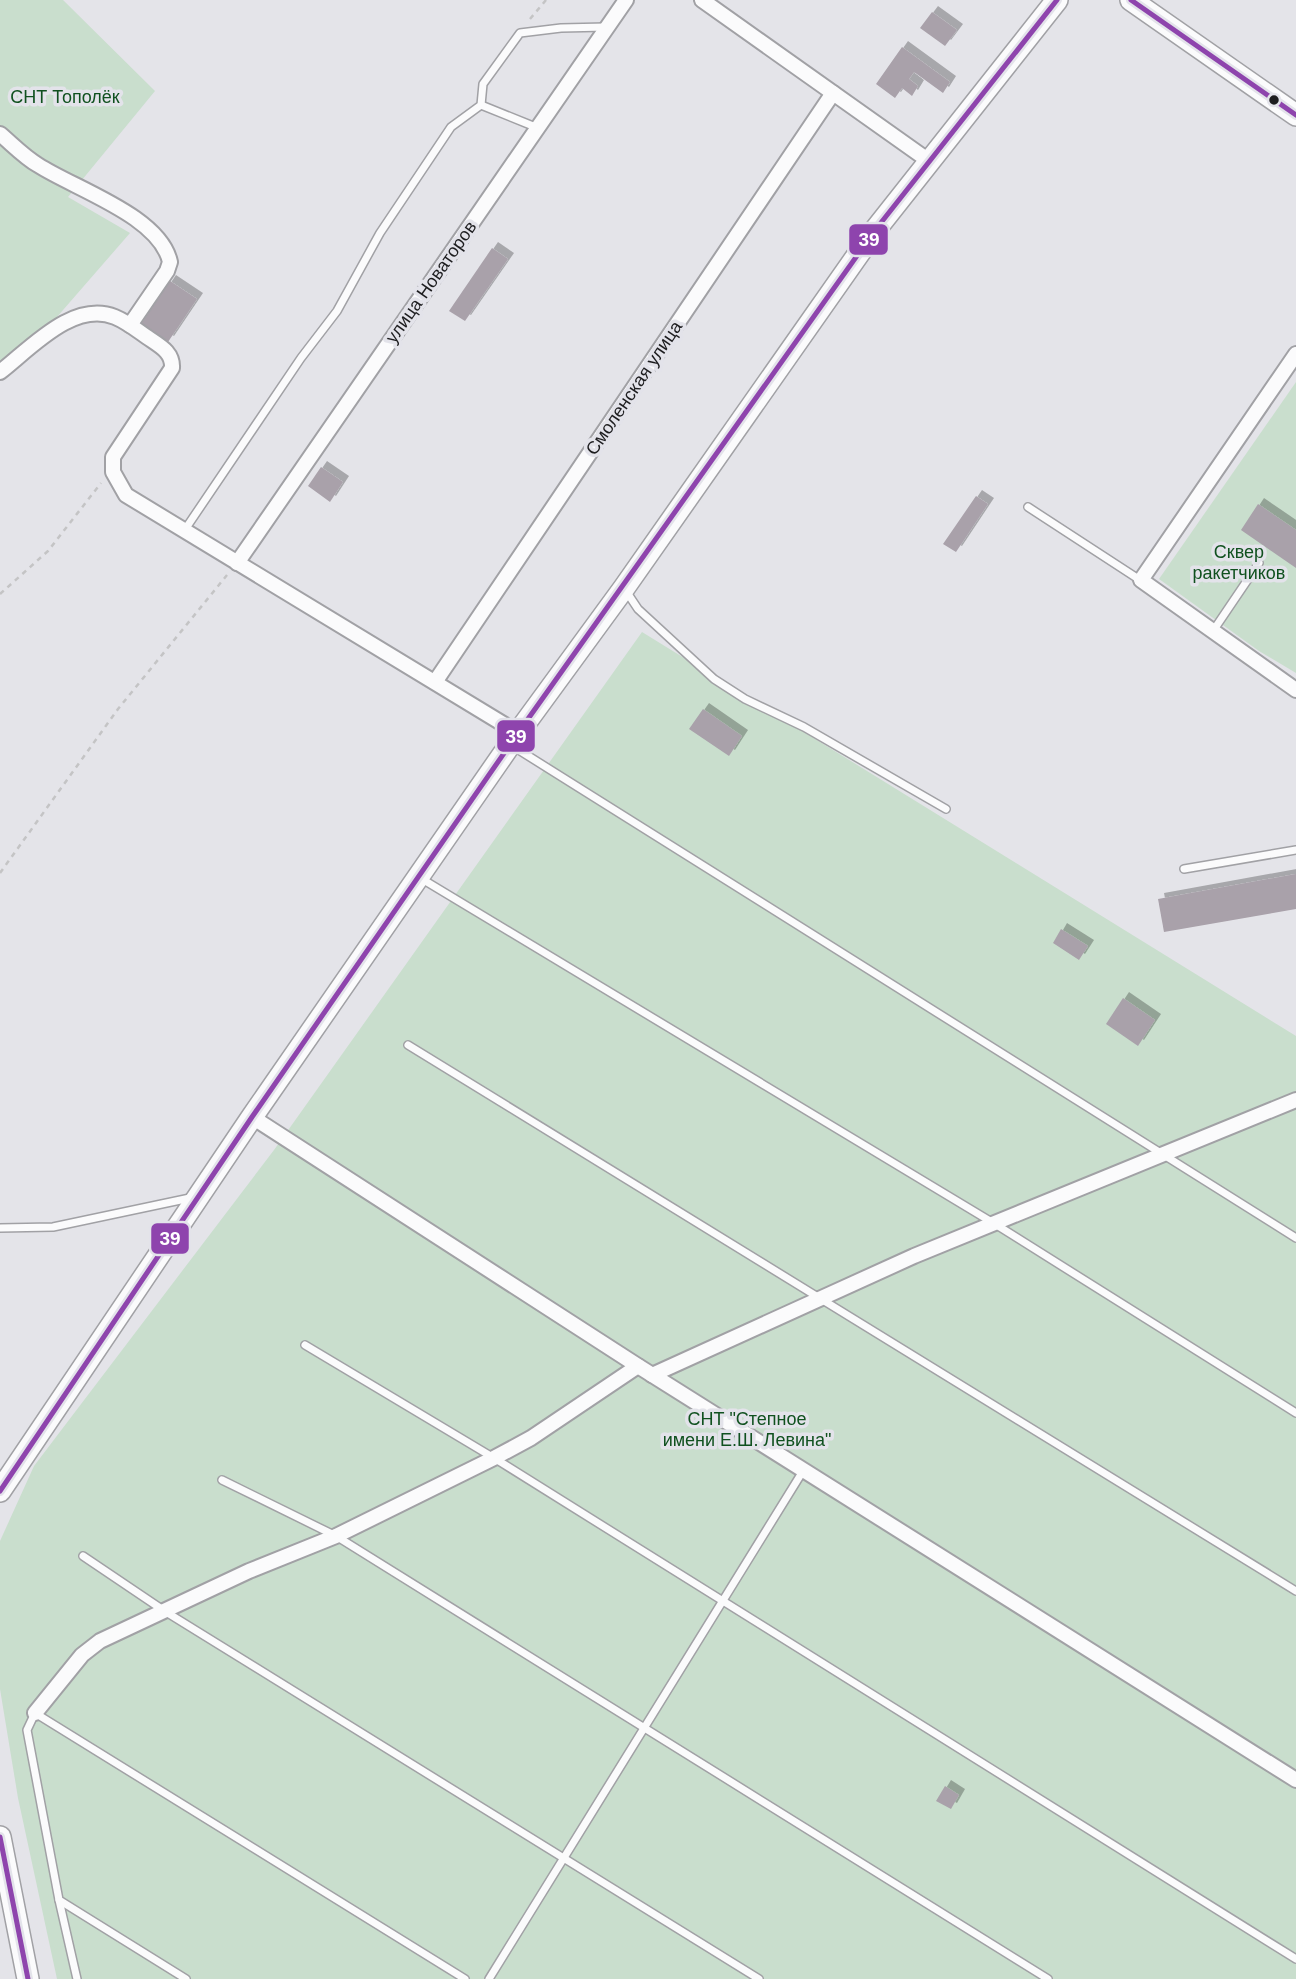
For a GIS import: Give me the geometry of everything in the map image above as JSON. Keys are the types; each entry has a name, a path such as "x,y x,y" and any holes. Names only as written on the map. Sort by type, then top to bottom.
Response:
{"street":[{"name":"улица Новаторов","path":"237,563 626,0"},
{"path":"702,0 929,161"},
{"path":"0,1491 198,1197 514,739 624,588 876,229 1057,0"},
{"path":"1131,0 1296,115"},
{"name":"Смоленская улица","path":"435,682 833,93"},
{"path":"0,134 36,164 133,218 161,239 170,262 167,271 130,325"},
{"path":"0,372 63,324 77,316 94,313 114,316 166,350 173,359 172,368 113,457 113,472 126,495 435,682 514,739"},
{"path":"1296,354 1141,580 1296,690"},
{"path":"652,1374 819,1298 1296,1100"},
{"path":"252,1118 638,1366 1296,1780"},
{"path":"34,1713 91,1648 249,1571 336,1536 494,1458 531,1438 638,1366"},
{"path":"0,1838 28,1979"}],"lane":[{"path":"184,531 301,358 337,312 380,233 451,127 481,105 483,83 520,33 561,28 607,27"},
{"path":"481,105 538,128"},
{"path":"1028,507 1141,580"},
{"path":"1213,631 1259,564"},
{"path":"624,588 638,609 714,679 745,699 804,727 946,809"},
{"path":"514,739 1296,1238"},
{"path":"1184,869 1296,849"},
{"path":"419,877 995,1224 1296,1413"},
{"path":"408,1045 1296,1591"},
{"path":"0,1228 53,1227 198,1197"},
{"path":"305,1345 494,1458 1296,1959"},
{"path":"489,1979 804,1470"},
{"path":"222,1480 336,1536 1048,1979"},
{"path":"83,1556 166,1612 759,1979"},
{"path":"78,1979 59,1900 27,1730 34,1713 465,1979"},
{"path":"59,1900 186,1979"}],"path":[{"path":"520,33 546,0"},
{"path":"0,594 48,551 95,488 113,472"},
{"path":"0,873 118,709 237,563"}],"green space":[{"name":"СНТ Тополёк","path":"0,0 63,0 155,91 68,197 130,233 50,325 0,361"},
{"name":"Сквер ракетчиков","path":"1296,382 1296,673 1259,651 1159,579"},
{"name":"СНТ \"Степное имени Е.Ш. Левина\"","path":"642,632 1296,1036 1296,1979 57,1979 18,1798 0,1689 0,1541 34,1466 274,1150"}],"building":[{"path":"932,12 957,30 945,46 920,28"},
{"path":"902,47 950,82 943,93 914,72 909,79 918,86 912,96 902,88 895,98 876,84"},
{"path":"492,248 508,259 465,321 449,311"},
{"path":"170,281 197,299 168,342 141,324"},
{"path":"321,467 343,482 330,502 308,486"},
{"path":"976,496 988,504 956,552 943,544"},
{"path":"1258,504 1296,530 1296,568 1241,530"},
{"path":"703,709 742,736 729,756 689,729"},
{"path":"1296,874 1296,909 1164,932 1158,899"},
{"path":"1061,929 1088,946 1079,960 1053,943"},
{"path":"1123,998 1155,1020 1138,1046 1106,1024"},
{"path":"945,1786 959,1795 951,1809 936,1801"}],"transit line":[{"name":"39","path":"0,1491 252,1117 518,733 876,229 1057,0"},
{"name":"39","path":"1131,0 1296,115"},
{"name":"39","path":"0,1837 28,1979"}]}
